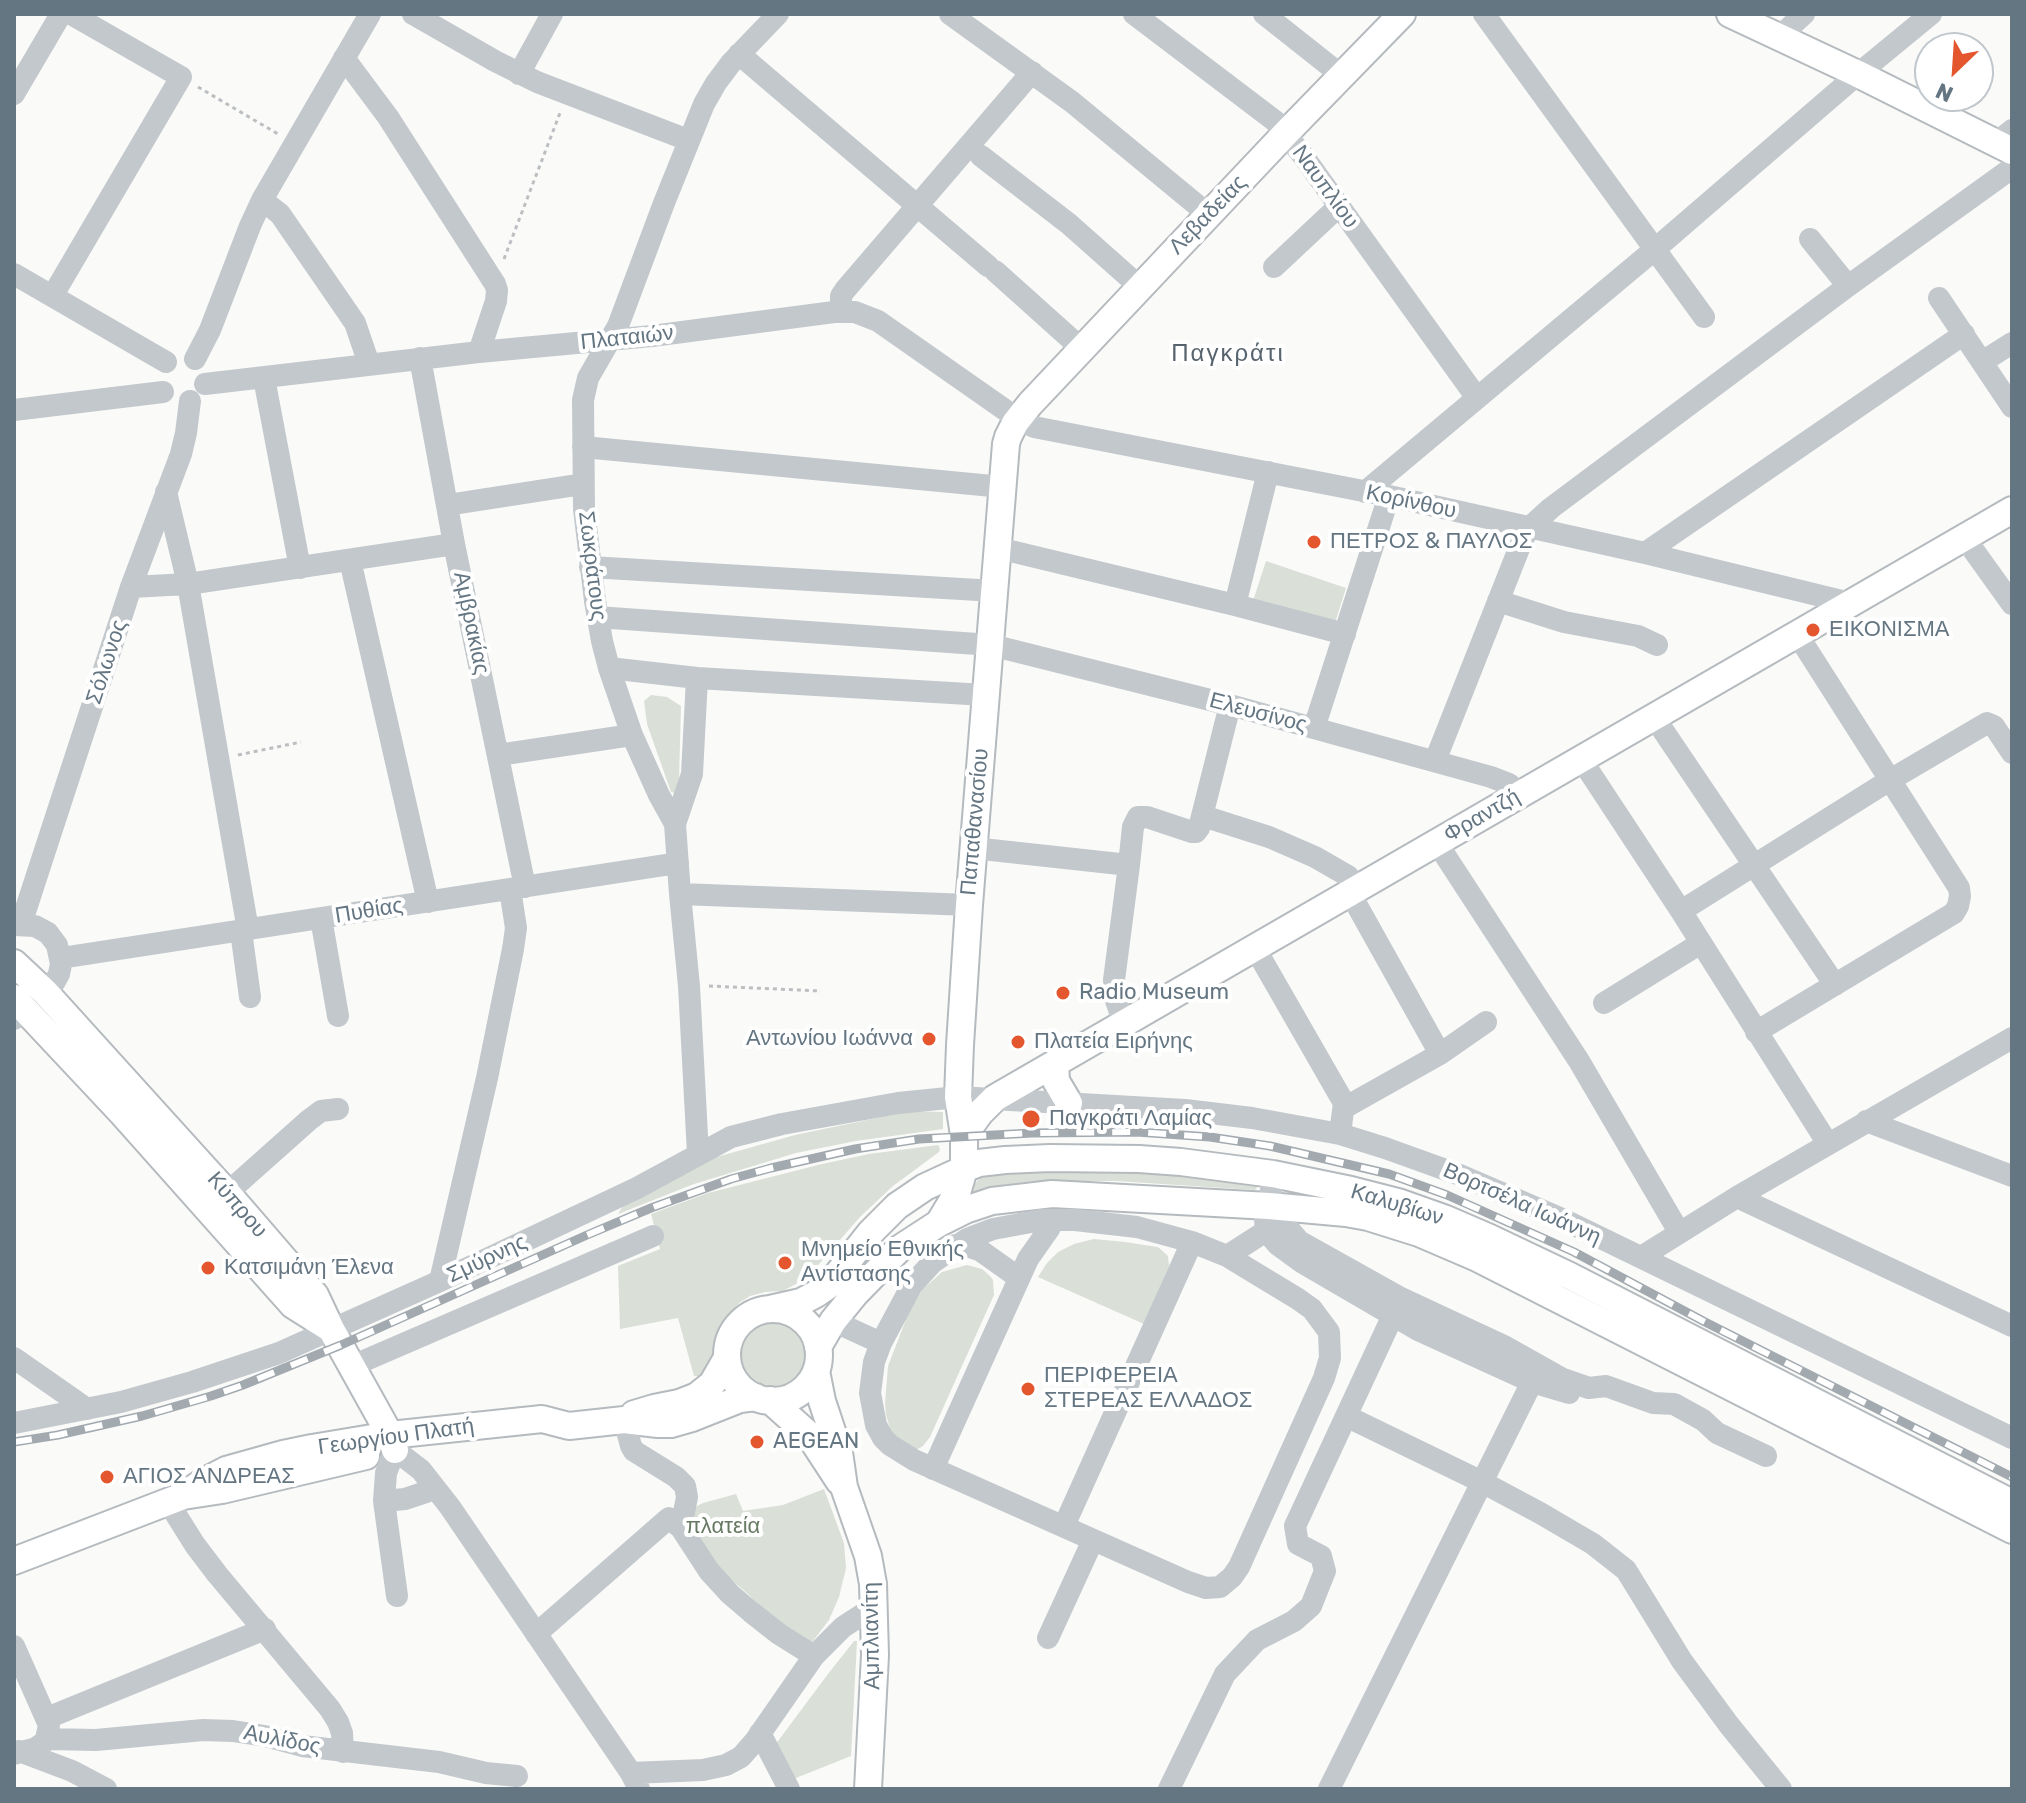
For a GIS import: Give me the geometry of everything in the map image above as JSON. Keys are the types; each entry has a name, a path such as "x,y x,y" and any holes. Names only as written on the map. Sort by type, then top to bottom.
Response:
{"main road":[{"name":"Λεβαδείας","path":"1018,419 1402,14"},
{"path":"1730,14 2007,142"},
{"name":"Παπαθανασίου","path":"939,1223 957,1193 964,1169 964,1135 958,1097 973,848 1006,444 1018,419"},
{"name":"Φραντζή","path":"964,1135 995,1098 2012,510"},
{"name":"Κύπρου","path":"14,963 45,992 227,1193 315,1295 331,1329"},
{"name":"Κύπρου","path":"17,1008 122,1113 293,1305 331,1329"},
{"path":"1055,1063 1056,1081 1069,1103"},
{"name":"Καλυβίων","path":"770,1309 801,1302 829,1285 870,1233 897,1206 925,1187 979,1163 1102,1158 1181,1162 1273,1174 1398,1202 1468,1228 1570,1276 2012,1503"},
{"name":"Καλυβίων","path":"817,1359 833,1321 889,1257 939,1223 992,1201 1044,1194 1108,1196 1267,1219 1327,1210 1368,1217 1445,1244 2012,1530"},
{"path":"770,1309 787,1311 801,1319 812,1331 817,1359 808,1385 787,1399 763,1399 745,1391 730,1371 727,1358 729,1344 739,1325 756,1312 770,1309"},
{"path":"331,1329 392,1443"},
{"name":"Γεωργίου Πλατή","path":"624,1420 638,1412 697,1396 712,1384 727,1358"},
{"name":"Αμπλιανίτη","path":"817,1359 822,1401 839,1452 844,1487 868,1556 873,1584 875,1655 868,1789"},
{"name":"Γεωργίου Πλατή","path":"14,1561 176,1499 392,1443 533,1436 555,1433 569,1426 624,1420 671,1424 740,1399 763,1399"},
{"name":"Αμπλιανίτη","path":"763,1399 809,1435 844,1487"}],"street":[{"path":"14,94 21,64 61,14"},
{"path":"53,295 181,77 71,14"},
{"path":"195,359 210,330 262,200 370,14"},
{"path":"413,14 519,74 688,140"},
{"path":"519,74 552,14"},
{"name":"Σωκράτους","path":"698,1154 689,986 675,824 632,735 609,668 597,617 583,484 583,410 586,384 611,339 632,291 688,140 711,91 739,54 778,14"},
{"path":"950,14 1072,102 1209,215"},
{"name":"Ναυπλίου","path":"1134,14 1267,113 1286,133 1477,398"},
{"path":"1264,14 1341,75"},
{"path":"1484,14 1704,317"},
{"path":"1779,37 1804,14"},
{"path":"1365,492 1931,14"},
{"path":"739,54 992,268 1082,349"},
{"path":"344,58 388,117 492,279 497,290 496,301 479,352"},
{"path":"841,312 841,296 845,290 923,211 1032,72"},
{"path":"981,156 1069,224 1140,287"},
{"path":"1435,761 1529,528 1551,508 1848,286 2012,168"},
{"path":"262,200 280,214 355,323 369,364"},
{"path":"1274,267 1338,207"},
{"path":"1810,239 1848,286"},
{"path":"14,274 166,362"},
{"path":"1939,298 2012,407"},
{"name":"Πλαταιών","path":"205,384 420,358 652,336 841,312 860,313 878,321 1018,419"},
{"path":"1645,553 1964,334"},
{"path":"1982,362 2012,343"},
{"path":"176,356 195,359 205,372 205,384 200,394 190,401 175,401 163,392 160,370 176,356"},
{"name":"Αμβρακίας","path":"420,358 454,544 498,755 518,888 513,949 440,1281"},
{"path":"264,378 300,568"},
{"path":"14,410 163,392"},
{"name":"Σόλωνος","path":"18,924 131,587 181,454 190,401"},
{"name":"Κορίνθου","path":"1018,419 1043,430 1389,496 1850,603"},
{"path":"583,447 1003,487"},
{"path":"1235,605 1268,472"},
{"path":"447,505 583,484"},
{"path":"166,492 188,584 219,759 244,930 250,997"},
{"path":"1314,728 1389,496"},
{"path":"1964,537 2012,604"},
{"path":"131,587 188,584 454,544"},
{"path":"998,548 1345,634"},
{"path":"350,560 428,902"},
{"path":"590,567 995,591"},
{"path":"1498,601 1564,622 1638,636 1657,645"},
{"name":"Ελευσίνος","path":"597,617 991,645 1435,761 1499,780 1520,794"},
{"path":"1756,1032 1954,913 1958,906 1959,888 1797,634"},
{"path":"609,668 697,678 985,695"},
{"path":"675,824 692,774 697,678"},
{"path":"1124,1023 1115,998 1114,980 1133,827 1138,817 1147,817 1194,833 1199,828 1230,705"},
{"path":"1654,717 1835,985"},
{"path":"1681,911 1987,723 1994,726 2012,753"},
{"path":"498,755 632,735"},
{"path":"1581,759 1828,1144"},
{"path":"1203,816 1269,837 1315,857 1348,876 1440,1054"},
{"path":"1437,843 1579,1061 1679,1232"},
{"path":"973,848 1129,865"},
{"name":"Πυθίας","path":"61,958 678,863"},
{"path":"680,894 969,905"},
{"path":"321,918 338,1016"},
{"path":"17,1008 45,992 57,978 61,958 57,945 48,933 35,926 18,924"},
{"path":"1604,1003 1701,943"},
{"path":"1255,948 1344,1103 1340,1134"},
{"path":"1344,1108 1440,1054 1486,1022"},
{"path":"1641,1257 1737,1197 2012,1038"},
{"name":"Σμύρνης","path":"14,1423 121,1402 223,1373 279,1353 637,1188 731,1137 782,1124 898,1103 958,1097 995,1098"},
{"name":"Βορτσέλα Ιωάννη","path":"995,1098 1185,1110 1280,1122 1340,1134 1423,1161 1517,1199 1641,1257 2012,1438"},
{"path":"227,1193 309,1120 321,1111 338,1109"},
{"path":"1866,1121 2012,1176"},
{"path":"1227,1256 1267,1219 1273,1174"},
{"path":"1737,1197 2012,1326"},
{"path":"1267,1219 1396,1307 1418,1330 1532,1382 1572,1394 1601,1396 1621,1391"},
{"path":"933,1469 1031,1253 1054,1220"},
{"path":"1075,1220 1137,1227 1192,1242 1227,1256 1312,1309 1329,1332 1330,1358 1324,1378 1239,1567 1220,1587 1206,1588 1188,1582 933,1469 894,1449 884,1440 876,1425 870,1388 881,1343 912,1285 932,1263 974,1235 1026,1222 1075,1220"},
{"path":"352,1366 653,1236"},
{"path":"1064,1526 1192,1242"},
{"path":"955,1245 981,1251 1019,1278"},
{"path":"1396,1307 1506,1347 1563,1379 1589,1388 1606,1386 1653,1403 1674,1404 1703,1420 1717,1433 1766,1456"},
{"path":"1169,1789 1225,1674 1257,1640 1294,1621 1311,1606 1325,1571 1321,1556 1298,1544 1295,1526 1396,1307"},
{"path":"833,1321 881,1343"},
{"path":"14,1358 87,1409"},
{"path":"1329,1789 1532,1382"},
{"path":"1346,1416 1540,1513 1593,1544 1626,1570 1682,1661 1781,1789"},
{"path":"624,1420 634,1451 685,1486 687,1497 681,1528"},
{"path":"392,1443 434,1487 635,1781 726,1765 741,1757 814,1656 843,1627 874,1607"},
{"path":"392,1443 384,1501 397,1596"},
{"path":"384,1501 405,1499 434,1487"},
{"path":"176,1499 195,1545 330,1709 342,1733 343,1752"},
{"path":"536,1634 669,1518 681,1528 709,1571 730,1594 779,1634 814,1656"},
{"path":"1048,1638 1093,1540"},
{"path":"17,1752 36,1748 47,1728 265,1629"},
{"path":"14,1646 47,1728"},
{"name":"Αυλίδος","path":"47,1728 96,1740 203,1730 233,1731 302,1746 439,1762 486,1773 517,1776"},
{"path":"760,1733 789,1789"},
{"path":"17,1752 72,1771 106,1789"},
{"path":"468,1768 491,1789"}],"path":[{"path":"181,77 295,144"},
{"path":"492,279 501,267 567,95"},
{"path":"219,759 301,742"},
{"path":"689,986 821,991"}],"green space":[{"path":"1266,561 1346,588 1334,626 1252,604"},
{"path":"651,695 667,697 681,706 679,779 675,793 671,792 647,724 644,701"},
{"path":"910,1111 943,1112 943,1129 796,1153 694,1184 618,1214 623,1206 706,1160 795,1135"},
{"path":"938,1145 939,1152 893,1186 860,1217 803,1280 783,1291 750,1296 739,1303 725,1322 701,1376 694,1376 678,1318 620,1329 618,1266 660,1249 651,1214 708,1193 822,1164"},
{"path":"1065,1166 1235,1176 1257,1188 1116,1181 1034,1181 994,1186 968,1199 976,1182 985,1175"},
{"path":"1094,1239 1158,1247 1168,1256 1169,1266 1144,1324 1038,1277 1058,1252"},
{"path":"967,1265 982,1269 990,1276 994,1295 930,1437 916,1450 894,1437 891,1431 885,1403 888,1366 907,1317 922,1290 942,1272"},
{"path":"774,1321 787,1324 797,1331 804,1341 807,1354 804,1367 797,1377 787,1384 774,1387 761,1384 751,1377 744,1367 741,1354 744,1341 751,1331 761,1324"},
{"name":"πλατεία","path":"824,1489 844,1543 846,1568 829,1620 810,1645 772,1619 726,1575 722,1576 689,1518 697,1506 736,1494 743,1511 783,1505"},
{"path":"857,1641 851,1756 791,1780 775,1745"}],"railway":[{"path":"14,1442 142,1416 243,1385 341,1345 587,1235 731,1179 855,1149 919,1139 1137,1132 1210,1137 1270,1146 1389,1174 1447,1195 1574,1252 1705,1322 2012,1477"}],"place":[{"name":"ΠΕΤΡΟΣ & ΠΑΥΛΟΣ","path":"1314,542"},
{"name":"ΕΙΚΟΝΙΣΜΑ","path":"1813,630"},
{"name":"Radio Museum","path":"1063,993"},
{"name":"Αντωνίου Ιωάννα","path":"929,1039"},
{"name":"Πλατεία Ειρήνης","path":"1018,1042"},
{"name":"Παγκράτι Λαμίας","path":"1031,1119"},
{"name":"Μνημείο Εθνικής Αντίστασης","path":"785,1263"},
{"name":"Κατσιμάνη Έλενα","path":"208,1268"},
{"name":"ΠΕΡΙΦΕΡΕΙΑ ΣΤΕΡΕΑΣ ΕΛΛΑΔΟΣ","path":"1028,1389"},
{"name":"AEGEAN","path":"757,1442"},
{"name":"ΑΓΙΟΣ ΑΝΔΡΕΑΣ","path":"107,1477"}],"district":[{"name":"Παγκράτι","path":"1228,354"}]}
